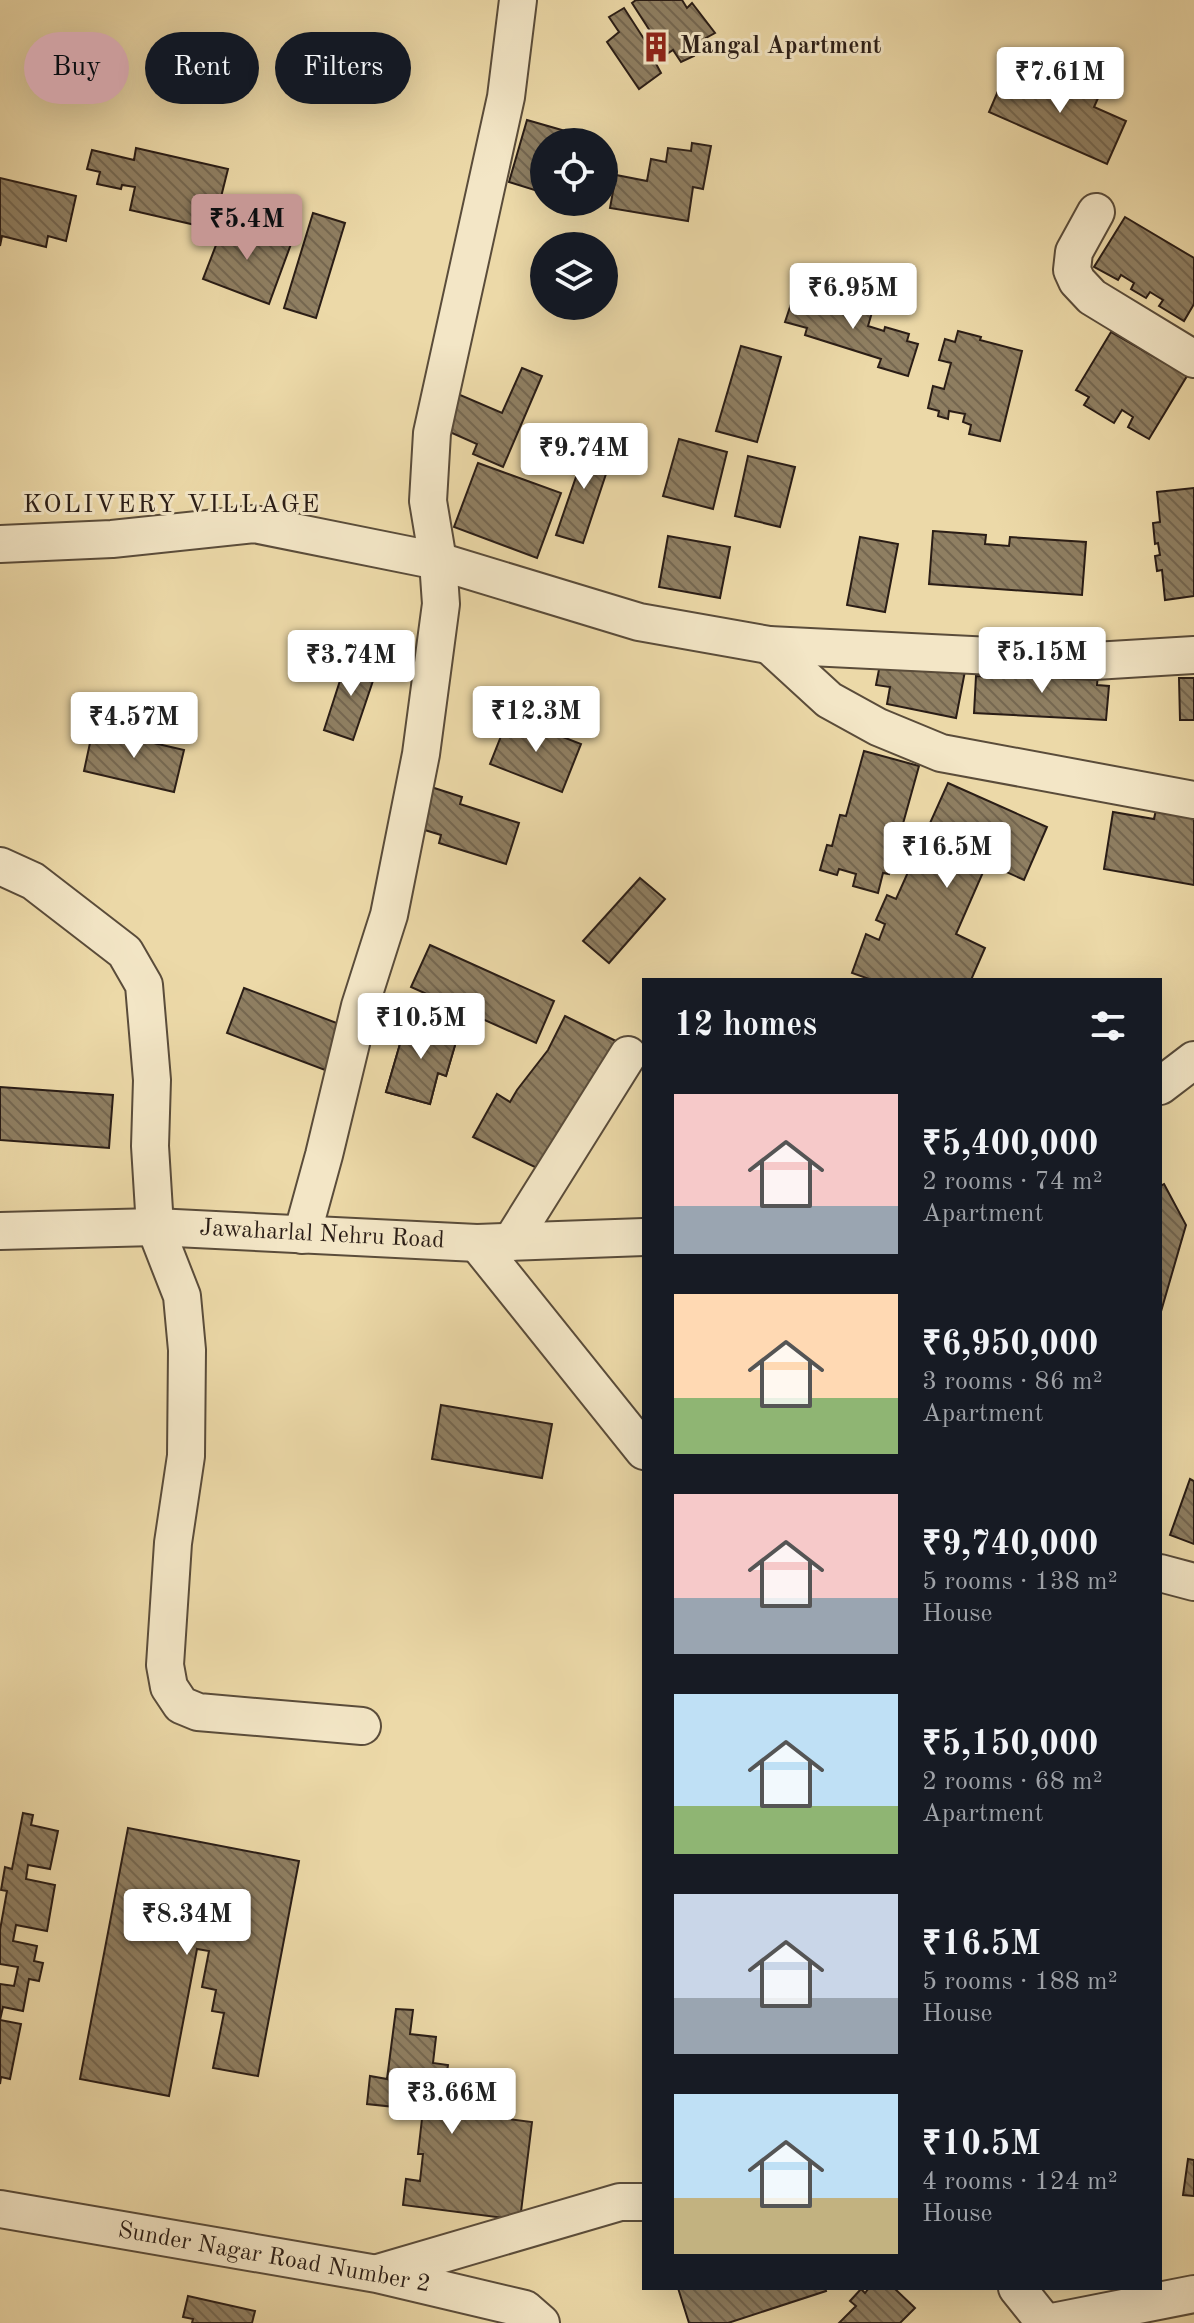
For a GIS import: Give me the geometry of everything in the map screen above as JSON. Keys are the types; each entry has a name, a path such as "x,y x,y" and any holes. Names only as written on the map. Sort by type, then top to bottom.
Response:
{"street":[{"path":"302,1235 360,1006 392,900 421,754 441,604 438,561 428,501 432,433 503,111 518,0"},
{"path":"1096,212 1074,252 1072,270 1077,281 1092,297 1194,359"},
{"path":"0,544 112,539 254,524 438,561 639,622 769,645 1094,661 1194,655"},
{"path":"769,645 829,700 878,727 941,753 1194,800"},
{"path":"0,866 33,881 125,952 144,985 152,1080 150,1146 155,1227 182,1296 187,1350 186,1456 173,1543 165,1665 169,1687 181,1705 198,1712 362,1726"},
{"path":"628,1055 494,1242 642,1448"},
{"path":"1162,1084 1194,1060"},
{"name":"Jawaharlal Nehru Road","path":"0,1231 155,1227 494,1242 642,1237"},
{"path":"1162,1574 1194,1582"},
{"path":"377,2274 620,2202 642,2202"},
{"name":"Sunder Nagar Road Number 2","path":"0,2209 377,2274 525,2309 541,2323"},
{"path":"1019,2290 1046,2323 1194,2294"}],"building":[{"name":"Mangal Apartment","path":"636,0 682,0 687,8 692,3 715,33 706,38 709,44 693,52 694,56 681,62 673,50 655,62 661,73 639,89 607,42 619,32 609,17 624,8 644,39 652,34 632,3"},
{"path":"1041,70 1060,78 1057,84 1083,95 1086,89 1099,96 1094,107 1126,121 1107,164 989,112 1001,84 1012,89 1017,77 1034,84"},
{"path":"527,120 555,128 530,128 530,189 509,182"},
{"path":"692,143 711,146 703,189 693,187 688,221 618,209 618,175 647,181 651,159 666,162 668,148 691,151"},
{"path":"136,148 228,169 216,217 207,215 204,227 130,210 135,187 122,185 121,189 97,184 100,172 87,169 92,150 134,160"},
{"path":"0,178 76,196 66,241 48,236 46,247 2,236 0,246"},
{"path":"313,213 345,223 316,318 284,308"},
{"path":"1125,217 1194,258 1194,304 1184,321 1159,306 1163,300 1150,292 1146,298 1131,289 1134,283 1121,275 1118,280 1094,267"},
{"path":"226,219 291,244 269,304 203,279"},
{"path":"796,289 808,293 806,301 829,309 833,297 873,309 868,326 909,334 907,341 918,344 908,376 878,367 881,359 805,335 807,328 785,322"},
{"path":"958,331 1022,351 1000,441 969,434 971,425 963,422 965,414 949,411 948,419 938,416 939,411 928,408 933,386 944,389 951,363 939,360 945,339 955,342"},
{"path":"1111,332 1187,376 1149,439 1128,427 1133,417 1122,410 1114,423 1084,405 1089,397 1076,390"},
{"path":"741,346 781,357 757,442 716,431"},
{"path":"522,368 542,376 503,467 473,454 477,444 443,429 458,394 502,413"},
{"path":"679,439 727,452 713,509 663,496"},
{"path":"580,442 613,453 583,543 556,535 577,474 570,471"},
{"path":"748,456 795,467 780,527 735,516"},
{"path":"478,463 561,493 537,558 454,527"},
{"path":"1194,488 1194,596 1165,600 1162,570 1157,571 1155,556 1160,555 1158,543 1155,544 1153,523 1160,522 1157,492"},
{"path":"933,531 986,535 985,544 1009,546 1010,537 1086,542 1082,595 929,584"},
{"path":"668,536 730,547 720,598 659,587"},
{"path":"860,537 898,544 885,612 847,605"},
{"path":"882,654 965,671 956,718 887,704 890,687 876,685"},
{"path":"348,656 378,666 353,740 324,730"},
{"path":"1003,671 1098,674 1097,685 1109,686 1106,720 974,713 976,676 1002,678"},
{"path":"1179,678 1194,678 1194,720 1180,720"},
{"path":"509,716 581,744 562,792 490,764"},
{"path":"93,729 184,750 174,792 84,771"},
{"path":"864,751 919,766 889,874 883,873 878,893 853,886 856,874 839,869 837,875 820,870 827,845 832,846 840,815 846,816"},
{"path":"948,783 1047,827 1024,880 987,863 956,934 985,948 972,978 866,978 852,973 866,934 879,940 885,924 876,920 887,895 896,899"},
{"path":"428,786 462,797 460,804 519,823 506,864 439,843 441,835 415,827"},
{"path":"1157,805 1194,811 1194,885 1104,869 1113,812 1154,819"},
{"path":"640,878 665,899 609,963 583,941"},
{"path":"430,945 554,1001 536,1043 411,987"},
{"path":"244,988 342,1025 325,1070 227,1033"},
{"path":"565,1016 620,1043 541,1170 473,1137 497,1094 510,1102 548,1050"},
{"path":"407,1020 458,1035 446,1076 438,1073 430,1104 386,1092"},
{"path":"407,1020 458,1035 446,1076 438,1073 430,1104 386,1092"},
{"path":"0,1087 113,1095 109,1148 0,1140"},
{"path":"1162,1185 1186,1225 1162,1308"},
{"path":"441,1405 552,1424 542,1478 432,1459"},
{"path":"1190,1479 1194,1481 1194,1544 1170,1535"},
{"path":"23,1813 33,1815 31,1825 58,1831 50,1869 28,1865 26,1879 55,1885 47,1931 16,1925 13,1941 37,1946 34,1961 43,1963 39,1981 29,1979 23,2011 3,2007 0,2020 0,1984 14,1986 18,1967 0,1964 0,1930 7,1891 1,1890 5,1867 12,1869"},
{"path":"128,1828 299,1861 258,2076 213,2068 224,2013 212,2011 216,1990 202,1987 209,1951 197,1949 169,2096 80,2079"},
{"path":"396,2009 413,2010 410,2034 436,2037 433,2063 448,2065 443,2100 450,2101 449,2112 532,2122 520,2220 403,2205 406,2179 420,2181 423,2154 418,2154 423,2110 367,2104 370,2076 387,2079"},
{"path":"0,2020 21,2024 10,2079 1,2077 0,2084"},
{"path":"1188,2159 1194,2160 1194,2196 1183,2195"},
{"path":"679,2290 826,2291 728,2323 689,2323"},
{"path":"860,2290 865,2293 867,2290 896,2290 915,2308 900,2323 839,2323 856,2306 850,2301"},
{"path":"188,2296 255,2311 252,2323 192,2323 193,2319 183,2317"}],"place":[{"name":"Mangal Apartment","path":"656,47"}],"district":[{"name":"KOLIVERY VILLAGE","path":"172,505"}]}
